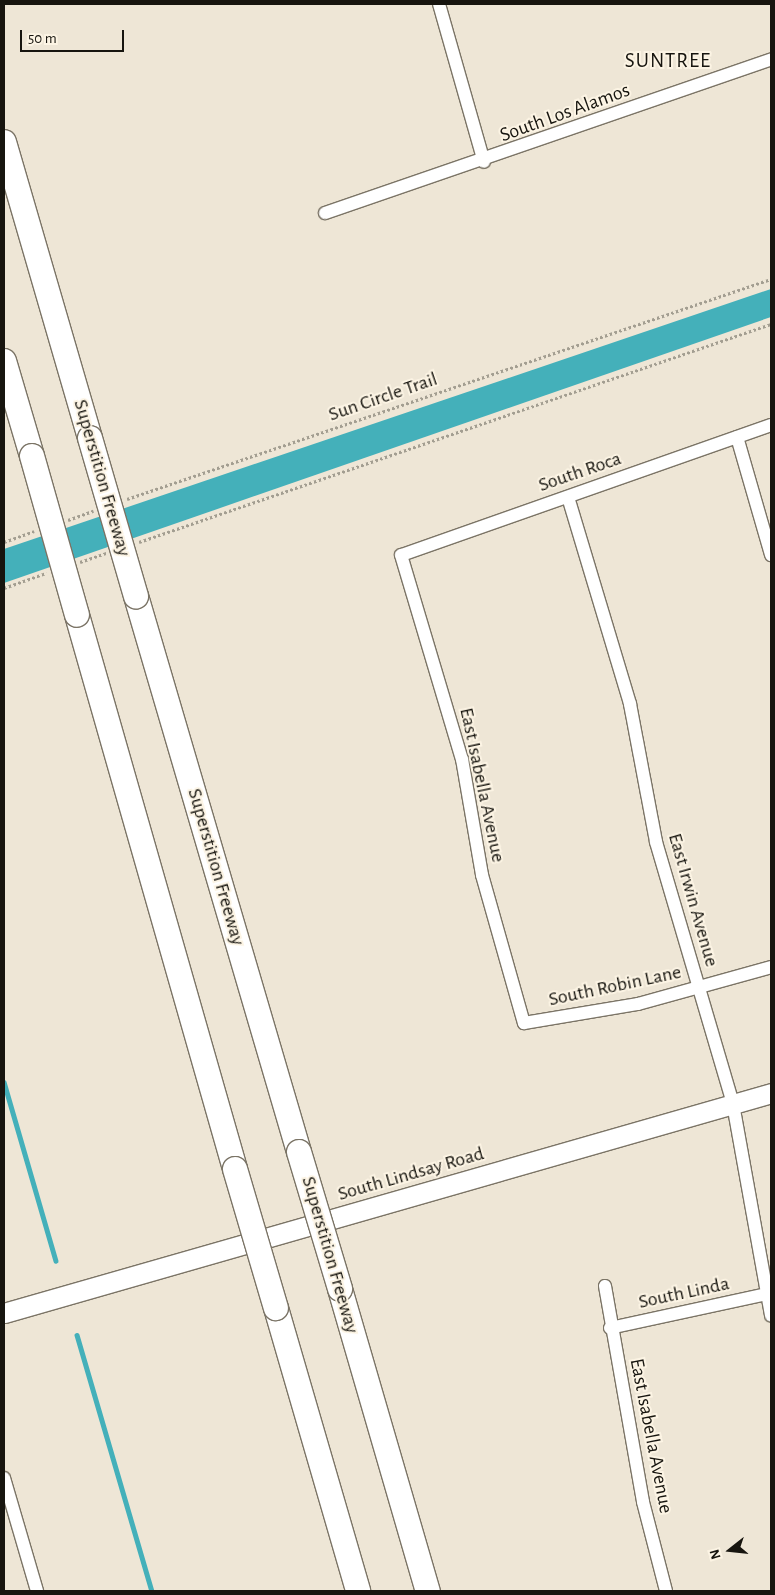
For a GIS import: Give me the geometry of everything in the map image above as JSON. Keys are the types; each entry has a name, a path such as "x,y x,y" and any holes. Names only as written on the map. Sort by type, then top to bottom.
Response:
{"highway":[{"name":"Superstition Freeway","path":"4,142 428,1591"},
{"path":"4,361 358,1591"}],"main road":[{"name":"South Lindsay Road","path":"4,1313 771,1093"}],"street":[{"path":"439,4 484,162"},
{"name":"South Los Alamos","path":"325,213 484,162 771,60"},
{"name":"South Roca","path":"402,555 771,425"},
{"path":"737,437 771,555"},
{"name":"East Irwin Avenue","path":"568,497 630,704 656,842 733,1104 771,1316"},
{"name":"East Isabella Avenue","path":"402,555 462,759 482,875 524,1023"},
{"name":"South Robin Lane","path":"524,1023 638,1004 771,967"},
{"name":"East Isabella Avenue","path":"605,1286 610,1328 644,1502 666,1591"},
{"name":"South Linda","path":"610,1328 767,1294"},
{"path":"4,1478 37,1591"}],"path":[{"name":"Sun Circle Trail","path":"124,500 771,278"},
{"path":"134,543 771,324"},
{"path":"59,523 96,510"},
{"path":"4,542 41,529"},
{"path":"71,565 116,550"},
{"path":"4,588 52,571"}],"water":[{"path":"771,289 771,317 4,583 4,549"}],"waterway":[{"path":"4,1082 56,1261"},
{"path":"77,1335 152,1591"}],"district":[{"name":"SUNTREE","path":"668,61"}]}
